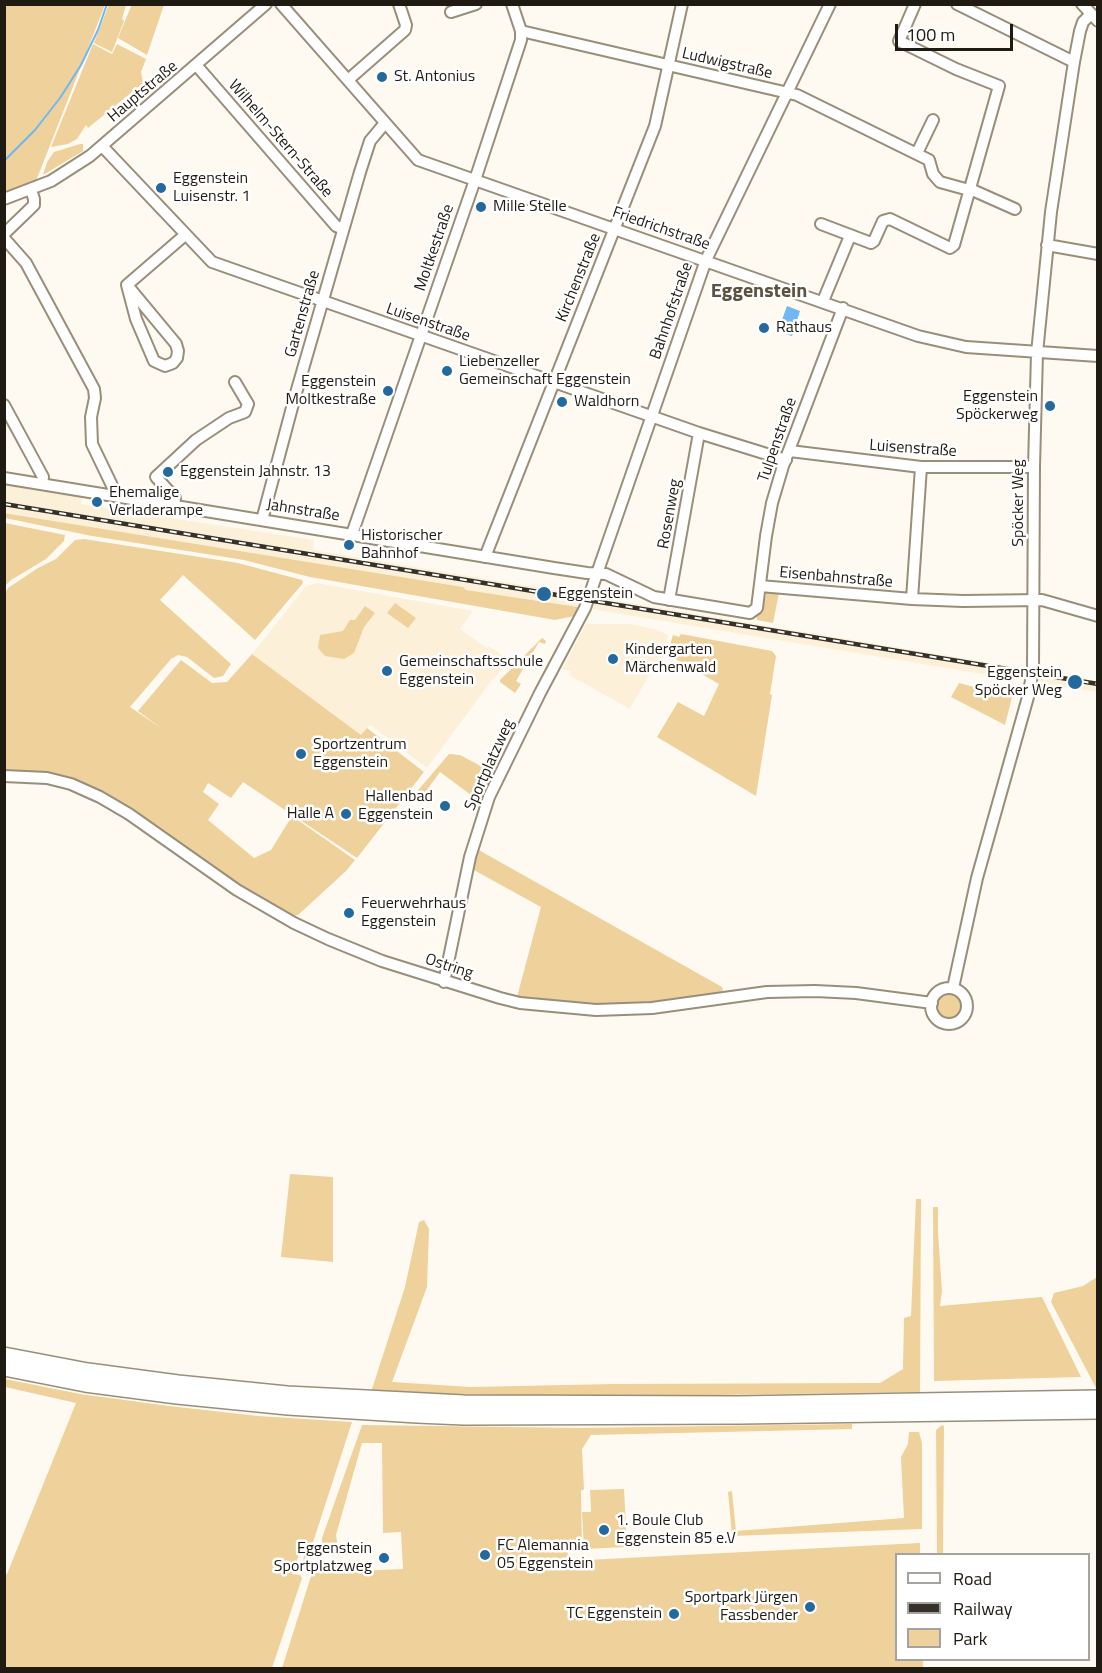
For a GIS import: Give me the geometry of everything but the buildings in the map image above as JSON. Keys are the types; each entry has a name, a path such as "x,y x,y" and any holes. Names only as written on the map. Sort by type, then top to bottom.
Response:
{"highway":[{"path":"4,1355 88,1371 189,1384 287,1394 440,1402 738,1404 1098,1398"},
{"path":"4,1368 85,1384 177,1396 288,1407 417,1415 662,1416 1098,1411"}],"street":[{"name":"Hauptstraße","path":"4,199 31,190 67,172 102,146 266,4"},
{"name":"Friedrichstraße","path":"281,4 418,160 941,342 991,350 1098,356"},
{"path":"348,80 405,30 406,25 399,4"},
{"path":"451,12 476,4"},
{"path":"512,4 521,31"},
{"name":"Kirchenstraße","path":"485,557 655,126 682,4"},
{"name":"Bahnhofstraße","path":"597,573 706,260 830,4"},
{"path":"821,224 871,243 883,221 890,219 952,248 954,245 999,86 956,69 898,41 915,4"},
{"path":"957,4 1074,62"},
{"path":"1082,4 1094,17"},
{"name":"Spöcker Weg","path":"953,988 976,878 1028,698 1034,662 1034,467 1037,352 1047,246 1074,62 1083,22 1094,17"},
{"name":"Ludwigstraße","path":"521,31 797,95 929,160 933,174 940,182 970,190 1015,209"},
{"name":"Moltkestraße","path":"352,534 475,180 521,40 521,31"},
{"name":"Wilhelm-Stern-Straße","path":"197,66 336,226 343,229"},
{"path":"917,153 933,120"},
{"name":"Gartenstraße","path":"262,520 322,302 370,141 385,123"},
{"name":"Luisenstraße","path":"102,146 212,262 699,433 788,456 921,467 1034,467"},
{"path":"31,190 34,205 4,236 26,263 94,389 95,398 91,417 92,444 117,496"},
{"path":"127,285 185,235"},
{"path":"823,301 850,236"},
{"path":"1047,246 1098,254"},
{"path":"127,285 176,344 177,358 173,363 165,366 154,361 136,319 127,285"},
{"name":"Tulpenstraße","path":"760,586 772,503 798,423 843,308"},
{"path":"174,506 175,498 156,477 196,440 229,418 245,412 248,404 235,382"},
{"path":"4,405 43,477 42,484"},
{"name":"Rosenweg","path":"669,600 699,433"},
{"path":"912,599 921,467"},
{"name":"Jahnstraße","path":"4,478 485,557 597,573"},
{"name":"Eisenbahnstraße","path":"597,573 606,574 654,597 750,613 757,608 760,586 963,602 1042,600 1098,616"},
{"name":"Sportplatzweg","path":"444,982 470,857 489,798 540,693 580,620 597,573"},
{"name":"Ostring","path":"4,776 47,778 71,784 129,814 237,890 294,923 357,951 444,982 520,1003 596,1010 652,1008 729,996 788,991 856,993 932,1003"},
{"path":"953,988 963,993 967,1003 965,1014 958,1022 947,1023 941,1022 933,1013 932,1003 942,989 953,988"}],"shaded area":[{"path":"4,483 82,497 81,504 314,540 313,550 583,595 577,607 5,513"},
{"name":"Gemeinschaftsschule Eggenstein","path":"317,583 473,611 460,629 510,661 492,680 427,768 370,725 361,735 252,654 305,587"},
{"path":"594,597 1028,669 1025,681 591,609"},
{"name":"Kindergarten Märchenwald","path":"586,624 629,624 655,629 668,635 665,647 630,709 569,675 571,672 568,670 562,670"},
{"path":"1041,671 1097,681 1097,692 1039,683"}],"green space":[{"path":"109,4 126,5 122,19 124,21 112,52 94,43"},
{"path":"132,4 164,5 147,55 118,38"},
{"path":"5,5 105,5 36,181 5,192"},
{"path":"93,44 112,54 117,44 146,59 141,72 143,83 88,128 86,125 77,139 68,144 51,147"},
{"path":"83,144 83,151 43,175 47,162 54,152"},
{"path":"4,513 578,607 574,616 555,620 310,577 244,560 92,536 5,518"},
{"path":"5,523 65,535 64,541 46,559 5,586"},
{"path":"84,539 238,563 302,580 303,583 255,640 183,575 160,600 231,664 223,676 214,678 187,657 178,655 171,659 130,707 164,730 138,711 181,660 212,683 227,682 252,654 361,735 367,728 424,772 357,858 243,782 231,798 208,783 203,792 219,804 208,820 254,858 271,850 292,816 355,860 298,915 290,916 267,903 76,781 53,774 5,771 5,593 8,588 38,568 56,559 75,540"},
{"path":"767,592 779,593 773,623 757,620 757,614 763,607"},
{"path":"395,603 416,618 408,628 387,613"},
{"path":"365,606 375,613 364,627 354,653 344,659 325,656 318,648 320,635 343,631 350,620 355,620"},
{"path":"681,634 772,651 776,656 756,796 657,737 678,702 704,716 719,684 667,654 673,635 679,637"},
{"path":"542,638 546,641 545,644 539,642 516,681 521,684 515,693 500,680"},
{"path":"959,683 1012,697 1005,725 951,697"},
{"path":"449,754 460,755 494,773 480,805 469,798 471,795 440,772 424,794 429,798 425,803 414,795"},
{"path":"477,849 722,987 723,990 719,994 639,1004 576,1005 517,997 541,907 472,869"},
{"path":"950,994 955,995 961,1001 961,1011 955,1017 950,1018 945,1017 939,1011 938,1006 939,1001 945,995"},
{"path":"290,1174 333,1177 333,1262 281,1257"},
{"path":"916,1199 921,1199 920,1392 582,1397 371,1392 405,1287 419,1222 424,1220 429,1229 427,1287 392,1382 470,1387 880,1383 903,1369 904,1318 911,1316"},
{"path":"933,1207 938,1207 942,1291 940,1306 1042,1297 1081,1377 934,1381"},
{"path":"1097,1277 1098,1390 1051,1302 1054,1293 1083,1286"},
{"path":"5,1379 80,1394 169,1406 258,1416 352,1422 306,1564 303,1565 304,1554 301,1549 292,1574 300,1575 302,1578 272,1668 5,1668 5,1574 7,1574 76,1403 5,1387"},
{"path":"852,1424 852,1429 591,1435 582,1449 584,1489 581,1491 582,1550 568,1552 567,1561 920,1543 920,1553 895,1553 895,1661 923,1661 923,1668 282,1668 312,1573 403,1569 401,1532 383,1533 382,1443 362,1443 336,1535 339,1556 323,1550 322,1538 362,1425 580,1428"},
{"path":"944,1426 943,1553 937,1553 936,1430"},
{"path":"909,1432 919,1432 922,1443 922,1529 732,1536 728,1492 732,1491 736,1531 904,1518 901,1457 908,1444"},
{"name":"1. Boule Club Eggenstein 85 e.V","path":"624,1489 627,1547 584,1549 582,1512 591,1512 590,1490"}],"water":[{"path":"787,306 800,311 792,336 785,334 784,330 783,332 778,331"}],"waterway":[{"path":"4,161 35,130 60,98 81,65 98,30 107,4"}],"railway":[{"path":"4,504 1098,684"}],"place":[{"name":"St. Antonius","path":"382,77"},
{"name":"Eggenstein Luisenstr. 1","path":"161,188"},
{"name":"Mille Stelle","path":"481,207"},
{"name":"Rathaus","path":"764,328"},
{"name":"Liebenzeller Gemeinschaft Eggenstein","path":"447,371"},
{"name":"Eggenstein Moltkestraße","path":"388,391"},
{"name":"Waldhorn","path":"562,402"},
{"name":"Eggenstein Spöckerweg","path":"1050,406"},
{"name":"Eggenstein Jahnstr. 13","path":"168,472"},
{"name":"Ehemalige Verladerampe","path":"97,502"},
{"name":"Historischer Bahnhof","path":"349,545"},
{"name":"Eggenstein","path":"544,594"},
{"name":"Kindergarten Märchenwald","path":"613,659"},
{"name":"Gemeinschaftsschule Eggenstein","path":"387,671"},
{"name":"Eggenstein Spöcker Weg","path":"1075,682"},
{"name":"Sportzentrum Eggenstein","path":"301,754"},
{"name":"Hallenbad Eggenstein","path":"445,806"},
{"name":"Halle A","path":"346,814"},
{"name":"Feuerwehrhaus Eggenstein","path":"349,913"},
{"name":"1. Boule Club Eggenstein 85 e.V","path":"604,1530"},
{"name":"FC Alemannia 05 Eggenstein","path":"485,1555"},
{"name":"Eggenstein Sportplatzweg","path":"384,1558"},
{"name":"Sportpark Jürgen Fassbender","path":"810,1607"},
{"name":"TC Eggenstein","path":"674,1614"}],"district":[{"name":"Eggenstein","path":"759,292"}]}
